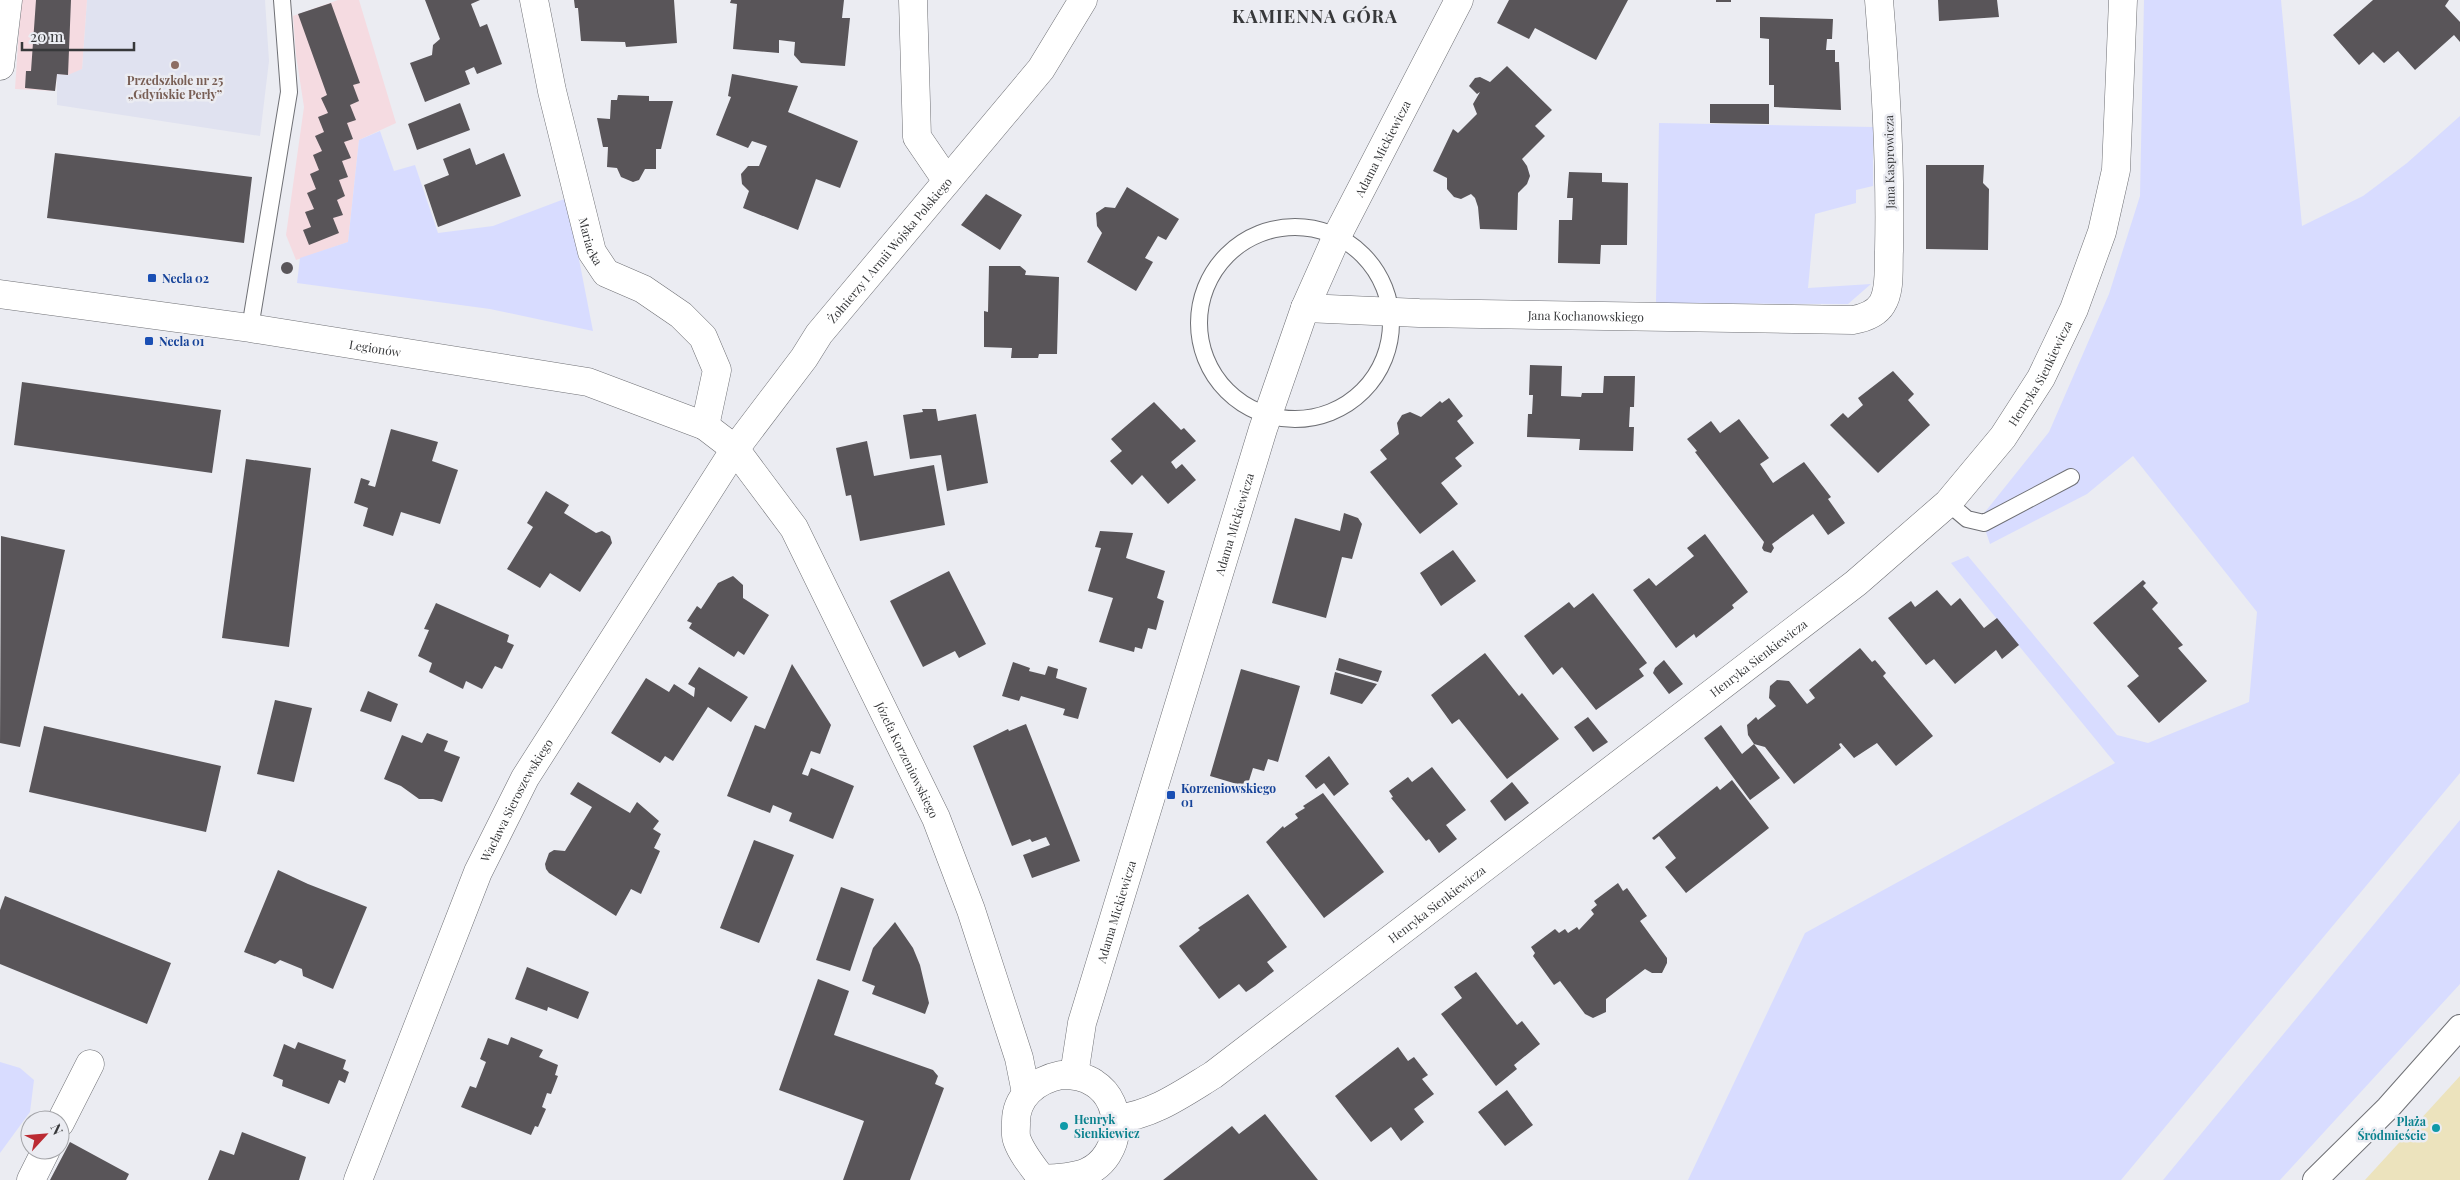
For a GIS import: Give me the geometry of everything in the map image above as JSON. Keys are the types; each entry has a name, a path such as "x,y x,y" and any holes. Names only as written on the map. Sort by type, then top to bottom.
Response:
{"street":[{"path":"0,66 8,0"},
{"name":"Mariacka","path":"534,0 552,91 592,252 606,273 643,289 681,315 703,337 717,370 705,426"},
{"name":"Żołnierzy I Armii Wojska Polskiego","path":"735,449 804,358 819,334 947,181 917,137 913,0"},
{"path":"947,181 1041,69 1083,0"},
{"name":"Adama Mickiewicza","path":"1074,1075 1082,1023 1267,416 1305,308 1337,236 1460,0"},
{"name":"Jana Kasprowicza","path":"1867,317 1882,304 1887,284 1891,188 1887,88 1879,0"},
{"name":"Henryka Sienkiewicza","path":"1116,1119 1137,1116 1162,1105 1213,1075 1856,583 1948,503 2003,437 2041,378 2074,309 2102,232 2116,170 2122,0"},
{"name":"Legionów","path":"0,294 250,328 588,382 705,426 735,449"},
{"name":"Jana Kochanowskiego","path":"1305,308 1853,320 1867,317"},
{"name":"Józefa Korzeniowskiego","path":"735,449 794,528 936,818 971,910 1019,1058 1026,1093"},
{"name":"Wacława Sieroszewskiego","path":"358,1180 478,872 525,778 735,449"},
{"path":"2315,1180 2388,1108 2460,1027"},
{"path":"67,1110 90,1064"},
{"path":"1074,1075 1094,1083 1109,1099 1116,1119 1115,1140 1104,1159 1088,1172 1042,1179 1027,1159 1016,1138 1015,1114 1026,1093 1036,1084 1048,1077 1074,1075"},
{"path":"31,1180 41,1160"}],"lane":[{"path":"250,328 289,92 282,0"},
{"path":"1299,226 1320,229 1337,236 1355,247 1368,259 1383,284 1391,311 1391,331 1388,349 1380,368 1357,397 1341,408 1314,417 1286,419 1267,416 1244,405 1231,396 1211,371 1204,356 1200,340 1198,319 1202,297 1209,277 1222,259 1237,245 1256,234 1277,228 1299,226"},
{"path":"1948,503 1967,518 1984,523 2071,477"}],"shaded area":[{"path":"21,0 87,0 82,69 68,75 57,74 55,91 15,89"},
{"name":"Przedszkole nr 25 „Gdyńskie Perły”","path":"87,0 265,0 269,61 260,136 57,105 57,74 82,69"},
{"path":"338,0 359,0 396,123 359,140 348,242 296,260 286,235 304,107 296,55 293,16"},
{"path":"2144,0 2281,0 2302,226 2363,196 2407,163 2460,116 2460,773 2121,1180 1688,1180 1805,933 2115,763 1951,563 1968,556 2117,735 2148,743 2249,702 2257,612 2133,456 2087,494 1990,544 1981,517 2049,432 2109,294 2140,196"},
{"path":"1659,123 1873,127 1873,186 1856,190 1856,203 1815,214 1808,288 1871,284 1848,304 1656,303"},
{"path":"380,131 394,171 415,165 438,233 493,226 567,198 593,331 490,309 297,283 300,258 348,242 359,140"},
{"path":"2460,820 2460,984 2280,1180 2163,1180"},
{"path":"0,1062 20,1068 34,1080 30,1110 20,1110 20,1126 0,1153"}],"sand":[{"name":"Plaża Śródmieście","path":"2460,1076 2460,1180 2365,1180"}],"building":[{"path":"36,0 71,0 68,75 57,74 55,91 25,88 26,71 31,71"},
{"path":"425,0 480,0 471,4 480,27 487,24 502,64 477,74 474,67 465,71 470,84 425,102 410,63 432,55 433,45 440,39"},
{"path":"574,0 674,0 677,43 626,47 625,42 581,41 578,8 575,8"},
{"path":"731,0 844,0 842,18 850,18 845,66 801,63 794,55 795,42 779,40 779,53 733,49 737,4 730,3"},
{"path":"1509,0 1628,0 1596,60 1535,28 1529,39 1497,23"},
{"path":"1716,0 1731,0 1731,2 1716,2"},
{"path":"1938,0 1997,0 1999,17 1939,21"},
{"path":"2373,0 2449,0 2445,6 2460,22 2460,42 2454,35 2415,70 2398,51 2384,63 2373,52 2359,65 2333,35"},
{"path":"331,3 360,83 353,85 359,101 350,105 356,120 347,123 353,139 344,142 351,158 342,161 348,177 339,180 345,196 337,200 343,215 333,218 339,233 309,245 303,230 311,227 305,212 314,209 307,193 316,189 310,174 319,170 313,155 322,151 315,136 324,132 318,117 328,113 321,98 327,95 298,14"},
{"path":"1760,17 1833,19 1832,39 1827,39 1826,50 1835,50 1835,62 1839,62 1841,110 1774,107 1774,85 1769,85 1769,39 1760,38"},
{"path":"1507,66 1552,110 1535,126 1545,136 1522,159 1527,166 1530,176 1527,184 1518,193 1517,230 1480,229 1478,207 1475,198 1471,194 1461,199 1454,197 1447,189 1447,178 1433,171 1453,129 1458,133 1477,114 1473,104 1480,92 1477,94 1469,86 1475,78 1480,77 1490,82"},
{"path":"732,74 798,86 788,112 858,141 840,188 816,179 798,230 743,208 749,191 742,184 741,174 748,166 759,166 767,146 752,141 748,148 716,135 731,97 728,96"},
{"path":"618,95 649,96 649,101 673,101 661,149 656,149 656,169 645,169 639,180 633,182 621,177 617,168 607,167 608,147 603,147 597,118 610,119 611,100 617,100"},
{"path":"460,103 470,130 417,150 408,124"},
{"path":"1710,104 1769,104 1769,124 1710,123"},
{"path":"470,148 476,165 504,153 521,196 438,227 424,185 449,175 443,159"},
{"path":"55,153 252,177 244,243 47,218"},
{"path":"1926,165 1984,165 1983,183 1989,189 1988,250 1926,249"},
{"path":"1569,172 1602,173 1602,182 1628,183 1627,245 1601,245 1600,264 1558,263 1559,220 1572,220 1573,198 1567,198"},
{"path":"1127,187 1179,219 1166,240 1158,236 1145,258 1153,262 1136,291 1087,262 1102,233 1097,226 1096,213 1105,207 1115,208"},
{"path":"986,194 1022,215 1000,250 961,225"},
{"path":"287,262 293,268 287,274 281,268"},
{"path":"989,266 1020,266 1026,271 1025,275 1059,277 1057,354 1039,354 1038,358 1011,358 1012,348 984,347 984,311 988,312"},
{"path":"1530,365 1562,366 1561,396 1581,397 1582,393 1603,393 1604,376 1635,376 1634,407 1630,407 1629,427 1634,427 1633,451 1579,450 1580,439 1527,437 1528,414 1532,414 1533,395 1529,395"},
{"path":"1893,371 1914,394 1908,400 1930,425 1878,473 1830,425 1843,413 1848,418 1863,405 1858,398"},
{"path":"22,382 221,410 212,473 14,445"},
{"path":"1449,398 1463,416 1457,421 1474,443 1455,458 1462,466 1441,483 1458,504 1420,534 1370,472 1387,459 1380,450 1399,434 1397,423 1402,415 1410,412 1421,417 1440,401 1442,403"},
{"path":"1154,402 1181,430 1184,428 1196,441 1171,462 1176,469 1182,464 1196,480 1168,504 1142,475 1132,485 1110,461 1122,451 1111,439"},
{"path":"922,409 936,409 938,421 976,414 988,483 947,491 941,455 910,459 903,415 923,412"},
{"path":"1739,419 1769,458 1760,464 1773,483 1804,462 1831,497 1828,499 1845,523 1828,535 1813,514 1772,544 1774,548 1771,553 1764,551 1762,548 1764,542 1687,439 1711,421 1720,433"},
{"path":"391,429 438,442 432,461 458,470 440,524 401,512 393,536 363,526 368,508 354,503 361,478 370,481 368,485 375,487"},
{"path":"867,441 874,476 934,465 945,525 860,541 851,495 846,496 836,448"},
{"path":"246,459 311,468 289,647 222,638"},
{"path":"546,491 569,505 564,513 596,533 602,531 610,536 612,543 580,592 550,573 540,588 507,569 533,527 527,523"},
{"path":"1344,513 1358,518 1362,524 1352,559 1342,557 1326,618 1272,603 1295,518 1340,531"},
{"path":"1100,531 1133,533 1126,558 1165,571 1157,598 1164,601 1156,630 1148,628 1142,649 1135,647 1134,652 1099,642 1113,598 1088,591 1101,548 1095,547"},
{"path":"1705,534 1748,592 1732,605 1734,608 1696,638 1694,634 1676,648 1633,590 1649,578 1656,586 1694,556 1687,548"},
{"path":"1,536 65,550 20,747 0,743"},
{"path":"1453,550 1476,581 1441,606 1420,573"},
{"path":"949,571 986,644 959,658 955,651 923,667 890,601"},
{"path":"733,576 743,585 743,598 769,615 744,655 738,651 734,657 689,628 692,623 687,621 697,606 701,609 718,583"},
{"path":"2143,580 2146,583 2143,586 2158,603 2152,609 2183,645 2178,648 2207,681 2159,723 2127,686 2139,676 2093,623"},
{"path":"1937,590 1951,606 1960,598 1984,628 1997,618 2019,645 2002,659 1996,650 1955,684 1934,659 1926,665 1888,618 1911,601 1915,607"},
{"path":"1593,593 1647,663 1639,669 1644,676 1596,710 1562,667 1553,675 1524,636 1569,602 1574,608"},
{"path":"436,603 509,635 507,642 514,645 502,669 495,666 482,689 466,681 463,689 429,672 432,663 418,656 429,630 424,629"},
{"path":"1860,648 1872,662 1875,660 1886,673 1883,676 1933,736 1896,766 1877,743 1854,758 1841,743 1839,744 1841,748 1794,784 1765,747 1754,744 1748,735 1747,725 1756,717 1758,720 1776,706 1769,698 1770,686 1777,680 1789,681 1807,704 1815,698 1809,690"},
{"path":"1485,653 1519,696 1522,693 1559,739 1507,779 1459,719 1452,724 1431,695"},
{"path":"1339,658 1382,671 1378,682 1336,670"},
{"path":"1664,660 1683,684 1669,694 1653,673 1655,668"},
{"path":"1013,662 1030,668 1029,671 1045,675 1048,666 1058,669 1056,678 1087,688 1078,719 1063,715 1065,709 1021,696 1019,701 1002,696"},
{"path":"792,664 831,725 820,754 811,751 802,774 808,776 811,768 854,786 833,839 789,821 792,813 773,805 770,813 727,796 755,725 765,729"},
{"path":"699,667 748,697 731,722 708,707 673,761 665,756 660,763 611,733 646,678 669,692 674,684 694,697 695,688 688,684"},
{"path":"1241,669 1300,686 1278,762 1268,759 1264,771 1253,768 1247,787 1210,776"},
{"path":"1335,672 1377,684 1362,704 1330,694"},
{"path":"368,691 398,704 391,722 360,711"},
{"path":"275,700 312,708 294,782 257,774"},
{"path":"1588,717 1608,742 1593,752 1574,727"},
{"path":"1026,724 1080,861 1032,878 1023,855 1050,845 1046,837 1032,842 1030,839 1012,846 973,746 1008,729 1009,731"},
{"path":"1721,725 1742,754 1754,744 1780,778 1750,800 1704,738"},
{"path":"44,726 221,766 206,832 29,792"},
{"path":"427,733 448,741 444,751 460,757 442,802 433,799 419,799 401,786 384,779 402,735 422,743"},
{"path":"1329,756 1349,784 1334,796 1324,783 1316,789 1305,776"},
{"path":"1432,767 1466,810 1446,825 1457,839 1439,853 1429,839 1426,841 1391,798 1393,797 1389,791 1408,777 1412,782"},
{"path":"1732,780 1769,828 1686,893 1665,867 1676,858 1659,836 1654,840 1652,838 1717,786 1720,790"},
{"path":"578,782 630,813 637,802 659,821 653,829 661,834 654,848 660,851 641,894 631,889 616,916 549,873 546,869 545,864 549,853 554,850 565,851 592,807 570,794"},
{"path":"1512,782 1529,803 1505,821 1490,801"},
{"path":"1323,793 1384,872 1324,918 1266,842 1283,826 1284,828 1298,818 1295,814 1305,808 1303,806"},
{"path":"754,840 794,855 759,943 720,928"},
{"path":"278,870 367,907 333,989 303,976 302,969 280,960 275,964 244,952"},
{"path":"1618,883 1623,891 1627,888 1647,916 1640,921 1667,958 1667,963 1662,973 1652,973 1645,969 1606,999 1606,1012 1593,1018 1585,1014 1560,981 1554,985 1533,956 1535,953 1531,947 1555,929 1559,933 1565,929 1568,933 1577,927 1579,930 1594,914 1591,910 1597,905 1594,901"},
{"path":"841,887 874,899 850,971 816,960"},
{"path":"1248,894 1287,947 1267,962 1274,971 1255,986 1246,992 1239,984 1219,999 1179,946 1200,930 1198,928"},
{"path":"5,896 171,963 147,1024 0,964 0,910"},
{"path":"895,922 913,948 920,965 929,1003 925,1014 872,994 875,986 862,981 873,948"},
{"path":"527,967 589,992 578,1019 548,1007 547,1011 515,999"},
{"path":"1476,972 1517,1025 1522,1021 1540,1044 1514,1065 1517,1069 1496,1086 1441,1014 1462,998 1454,987"},
{"path":"818,979 849,991 834,1035 933,1070 938,1076 935,1084 944,1088 910,1180 843,1180 864,1121 779,1090"},
{"path":"511,1037 543,1050 539,1057 558,1065 555,1075 558,1076 551,1094 547,1093 542,1107 546,1109 538,1127 535,1126 531,1135 461,1107 470,1086 476,1088 486,1062 480,1059 488,1038 508,1045"},
{"path":"298,1042 346,1060 343,1069 349,1072 345,1083 339,1080 329,1104 282,1086 283,1080 273,1076 284,1044 295,1049"},
{"path":"1398,1047 1408,1061 1414,1057 1428,1075 1422,1079 1434,1094 1414,1109 1424,1122 1401,1141 1391,1127 1371,1142 1335,1096"},
{"path":"1507,1090 1533,1125 1505,1146 1478,1112"},
{"path":"1265,1114 1318,1180 1163,1180 1232,1126 1239,1134"},
{"path":"242,1132 306,1157 299,1180 208,1180 220,1150 234,1155"},
{"path":"70,1142 129,1174 126,1180 50,1180 61,1160 70,1160"}],"place":[{"name":"Przedszkole nr 25 „Gdyńskie Perły”","path":"175,65"},
{"name":"Necla 02","path":"152,278"},
{"name":"Necla 01","path":"149,341"},
{"name":"Korzeniowskiego 01","path":"1171,795"},
{"name":"Henryk Sienkiewicz","path":"1064,1126"},
{"name":"Plaża Śródmieście","path":"2436,1128"}],"district":[{"name":"KAMIENNA GÓRA","path":"1315,16"}]}
